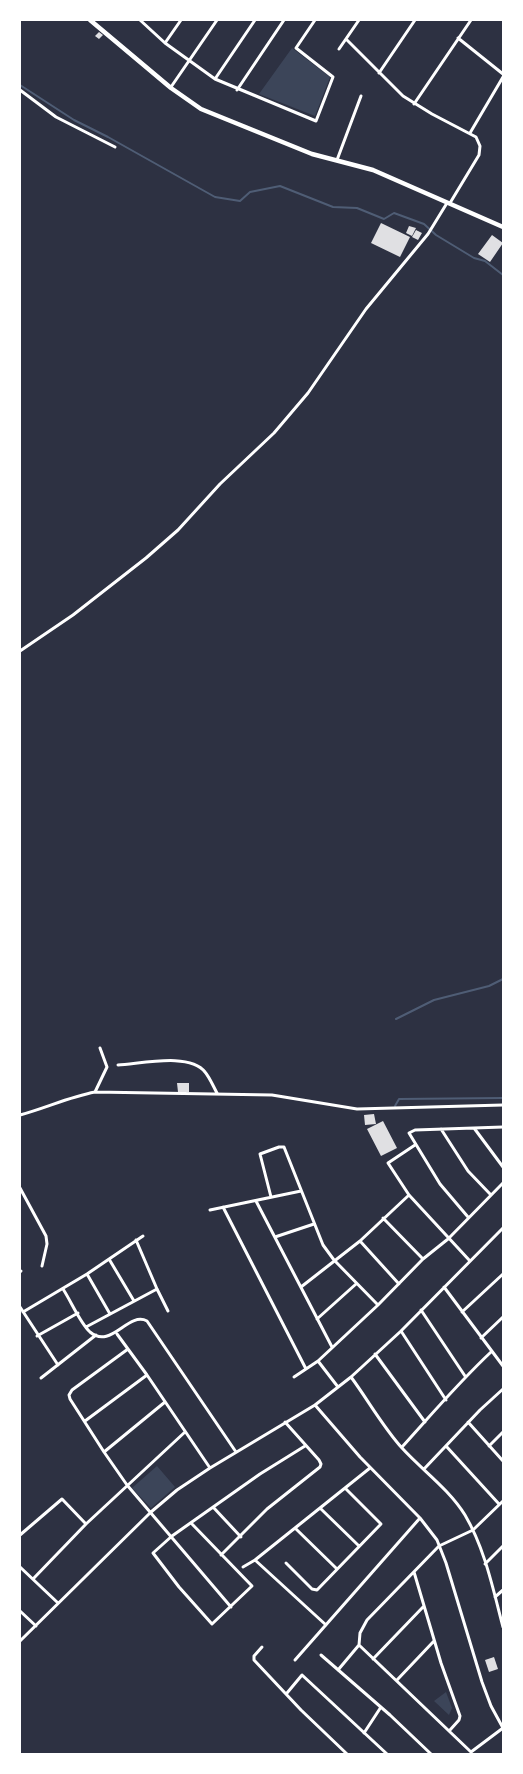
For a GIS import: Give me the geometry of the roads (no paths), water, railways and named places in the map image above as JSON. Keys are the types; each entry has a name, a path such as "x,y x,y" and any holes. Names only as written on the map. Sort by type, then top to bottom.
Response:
{"street":[{"path":"90,20 171,88 194,104 216,115 306,151 373,170 503,227"},
{"path":"140,20 165,43 215,79 237,90 316,121 333,77 296,48 315,20"},
{"path":"165,43 181,20"},
{"path":"171,88 217,20"},
{"path":"215,79 255,20"},
{"path":"237,90 284,20"},
{"path":"339,49 359,20"},
{"path":"379,73 415,20"},
{"path":"414,104 470,20"},
{"path":"458,38 503,75 470,133"},
{"path":"20,651 73,615 146,558 178,530 220,484 274,433 308,393 366,309 428,234 481,150 480,142 470,133 414,104 403,96 346,39"},
{"path":"20,90 56,118 116,147"},
{"path":"336,161 361,96"},
{"path":"96,1092 108,1067 100,1048"},
{"path":"118,1065 181,1060 196,1065 204,1071 217,1093"},
{"path":"20,1114 41,1109 76,1096 96,1092 272,1095 357,1109 503,1105"},
{"path":"468,1218 440,1184 409,1133 412,1130 441,1128 503,1127"},
{"path":"441,1128 468,1171 491,1196"},
{"path":"474,1128 503,1167"},
{"path":"415,1145 388,1163 408,1195 470,1261"},
{"path":"271,1198 260,1154 284,1147 288,1152 301,1191 323,1245 334,1260 378,1305"},
{"path":"294,1377 318,1361 423,1260 448,1239 503,1183"},
{"path":"20,1188 46,1236 47,1244 42,1266"},
{"path":"210,1210 301,1191"},
{"path":"301,1287 360,1241 408,1195"},
{"path":"256,1201 332,1347"},
{"path":"223,1207 306,1369"},
{"path":"383,1218 423,1260"},
{"path":"275,1237 314,1224"},
{"path":"20,1641 151,1512 177,1490 315,1404 351,1377 401,1331 503,1228"},
{"path":"23,1312 87,1274 143,1236"},
{"path":"136,1240 168,1310"},
{"path":"360,1241 400,1284"},
{"path":"109,1259 134,1301"},
{"path":"87,1274 110,1314"},
{"path":"462,1312 503,1274"},
{"path":"316,1318 356,1284"},
{"path":"444,1287 491,1352 503,1365"},
{"path":"63,1288 86,1327 96,1335 109,1336 136,1318 147,1321 236,1452"},
{"path":"86,1327 157,1289"},
{"path":"20,1307 37,1336 58,1365"},
{"path":"421,1310 465,1376"},
{"path":"37,1336 78,1313"},
{"path":"481,1338 503,1317"},
{"path":"401,1331 446,1400"},
{"path":"117,1334 210,1468"},
{"path":"41,1378 96,1335"},
{"path":"128,1349 72,1390 69,1395 127,1485 231,1607"},
{"path":"402,1447 446,1400 465,1376 491,1352"},
{"path":"375,1354 425,1422"},
{"path":"318,1361 338,1387"},
{"path":"85,1421 147,1375"},
{"path":"351,1377 402,1447 464,1513 473,1530 485,1564 503,1627"},
{"path":"424,1470 468,1422 503,1389"},
{"path":"104,1452 166,1402"},
{"path":"315,1404 370,1468 420,1518 437,1540 451,1579 482,1682 491,1706 503,1728 471,1753 450,1730 359,1645"},
{"path":"221,1555 267,1509 320,1467 319,1460 285,1422"},
{"path":"468,1422 503,1461"},
{"path":"33,1579 86,1524 185,1432"},
{"path":"490,1446 503,1432"},
{"path":"192,1524 252,1586 212,1624 179,1587 153,1553 172,1536 192,1524 213,1507 260,1474 305,1446"},
{"path":"446,1446 499,1504"},
{"path":"243,1567 255,1560 370,1468"},
{"path":"286,1564 314,1591 381,1524 345,1488"},
{"path":"20,1535 62,1499 86,1524"},
{"path":"338,1670 359,1645 360,1633 367,1620 414,1571 439,1546 473,1530 503,1501"},
{"path":"213,1507 240,1537"},
{"path":"320,1508 359,1546"},
{"path":"295,1660 420,1518"},
{"path":"294,1528 337,1570"},
{"path":"485,1564 503,1546"},
{"path":"255,1560 326,1625"},
{"path":"20,1567 58,1603"},
{"path":"414,1571 434,1641 460,1716 460,1720 450,1730"},
{"path":"495,1597 503,1590"},
{"path":"373,1659 425,1606"},
{"path":"20,1611 36,1626"},
{"path":"396,1680 434,1641"},
{"path":"262,1647 254,1656 254,1660 301,1710 347,1754"},
{"path":"321,1655 431,1754"},
{"path":"286,1693 302,1675 387,1754"},
{"path":"364,1733 381,1707"},
{"path":"380,1754 383,1750"}],"waterway":[{"path":"20,85 74,120 215,197 240,201 250,192 280,186 333,207 357,208 384,219 394,213 424,224 436,235 474,258 485,261 503,275"},
{"path":"396,1019 434,1000 489,986 503,979"},
{"path":"395,1106 399,1099 503,1098"}]}
